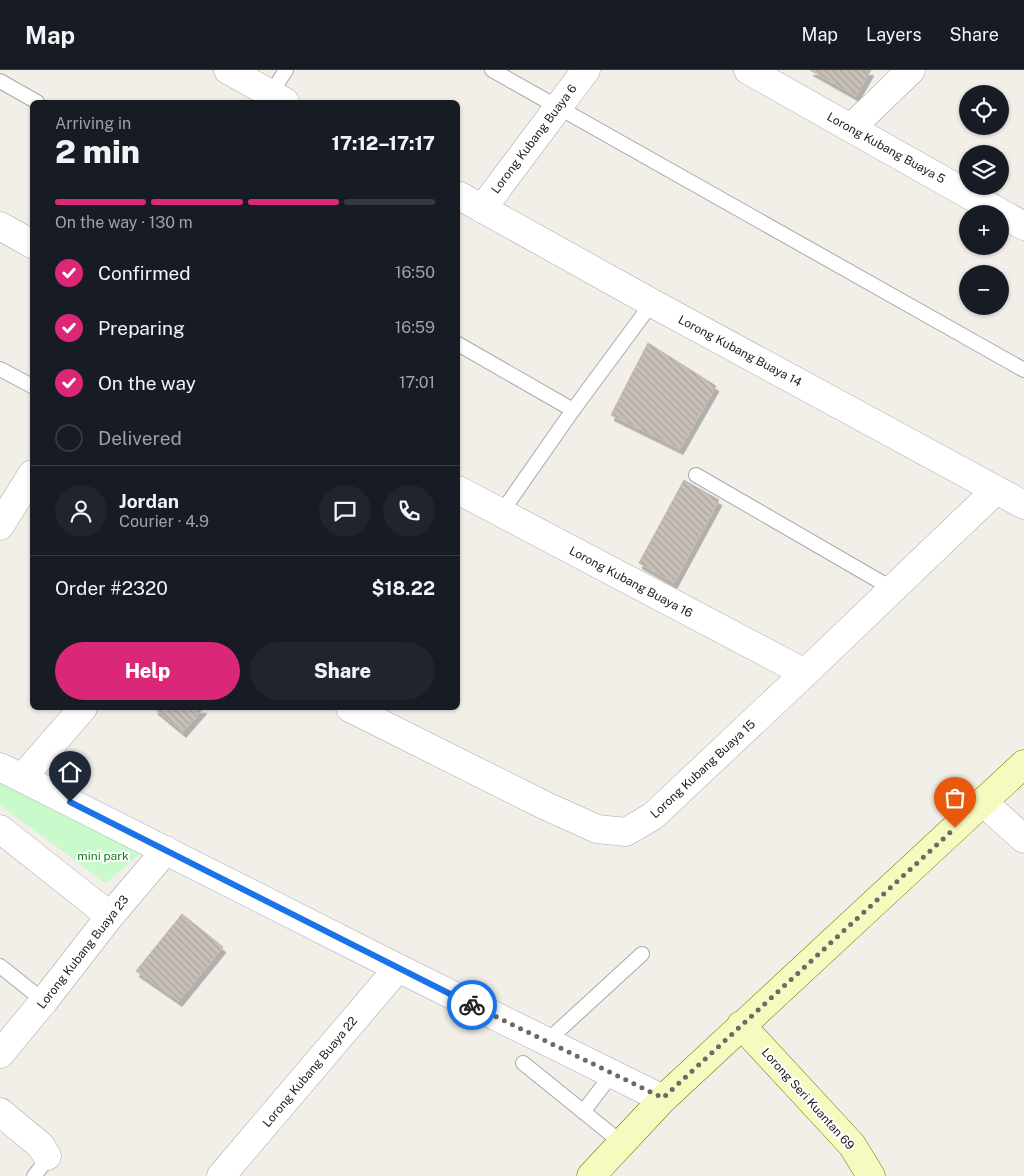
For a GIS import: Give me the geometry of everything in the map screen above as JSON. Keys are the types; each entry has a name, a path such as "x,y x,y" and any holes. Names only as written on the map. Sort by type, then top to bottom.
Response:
{"main road":[{"path":"591,1176 663,1098 1024,764"},
{"name":"Lorong Seri Kuantan 69","path":"742,1025 852,1145 871,1176"}],"street":[{"path":"228,70 273,100"},
{"name":"Lorong Kubang Buaya 6","path":"482,208 586,70"},
{"name":"Lorong Kubang Buaya 5","path":"748,70 1024,226"},
{"path":"851,128 911,70"},
{"name":"Lorong Kubang Buaya 14","path":"460,197 1024,505"},
{"path":"0,226 30,243"},
{"path":"2,520 30,477"},
{"name":"Lorong Kubang Buaya 15","path":"354,710 546,806 597,829 626,832 653,816 805,674 996,490"},
{"name":"Lorong Kubang Buaya 16","path":"460,491 805,674"},
{"path":"81,710 11,772 398,968 663,1098"},
{"path":"983,802 1024,839"},
{"path":"0,829 110,916"},
{"name":"Lorong Kubang Buaya 23","path":"0,1054 110,916 166,850"},
{"name":"Lorong Kubang Buaya 22","path":"222,1176 398,968"},
{"path":"0,1112 40,1145 41,1166"}],"lane":[{"path":"273,100 286,70"},
{"path":"492,70 1024,370"},
{"path":"0,81 33,100"},
{"path":"501,513 573,410 652,303"},
{"path":"460,345 573,410"},
{"path":"0,369 30,385"},
{"path":"696,475 894,589"},
{"path":"546,1042 642,954"},
{"path":"0,966 44,1001"},
{"path":"523,1063 622,1143"},
{"path":"583,1112 612,1074"}],"green space":[{"name":"mini park","path":"0,782 142,852 106,883 0,805"}],"building":[{"path":"810,70 871,70 856,96"},
{"path":"648,343 716,386 680,449 611,415"},
{"path":"684,480 719,500 674,583 639,563"},
{"path":"156,710 202,710 183,732"},
{"path":"182,914 223,947 179,1001 136,971"}],"way so far":[{"path":"472,1005 663,1098 955,828"}],"route":[{"path":"70,802 472,1005"}]}
